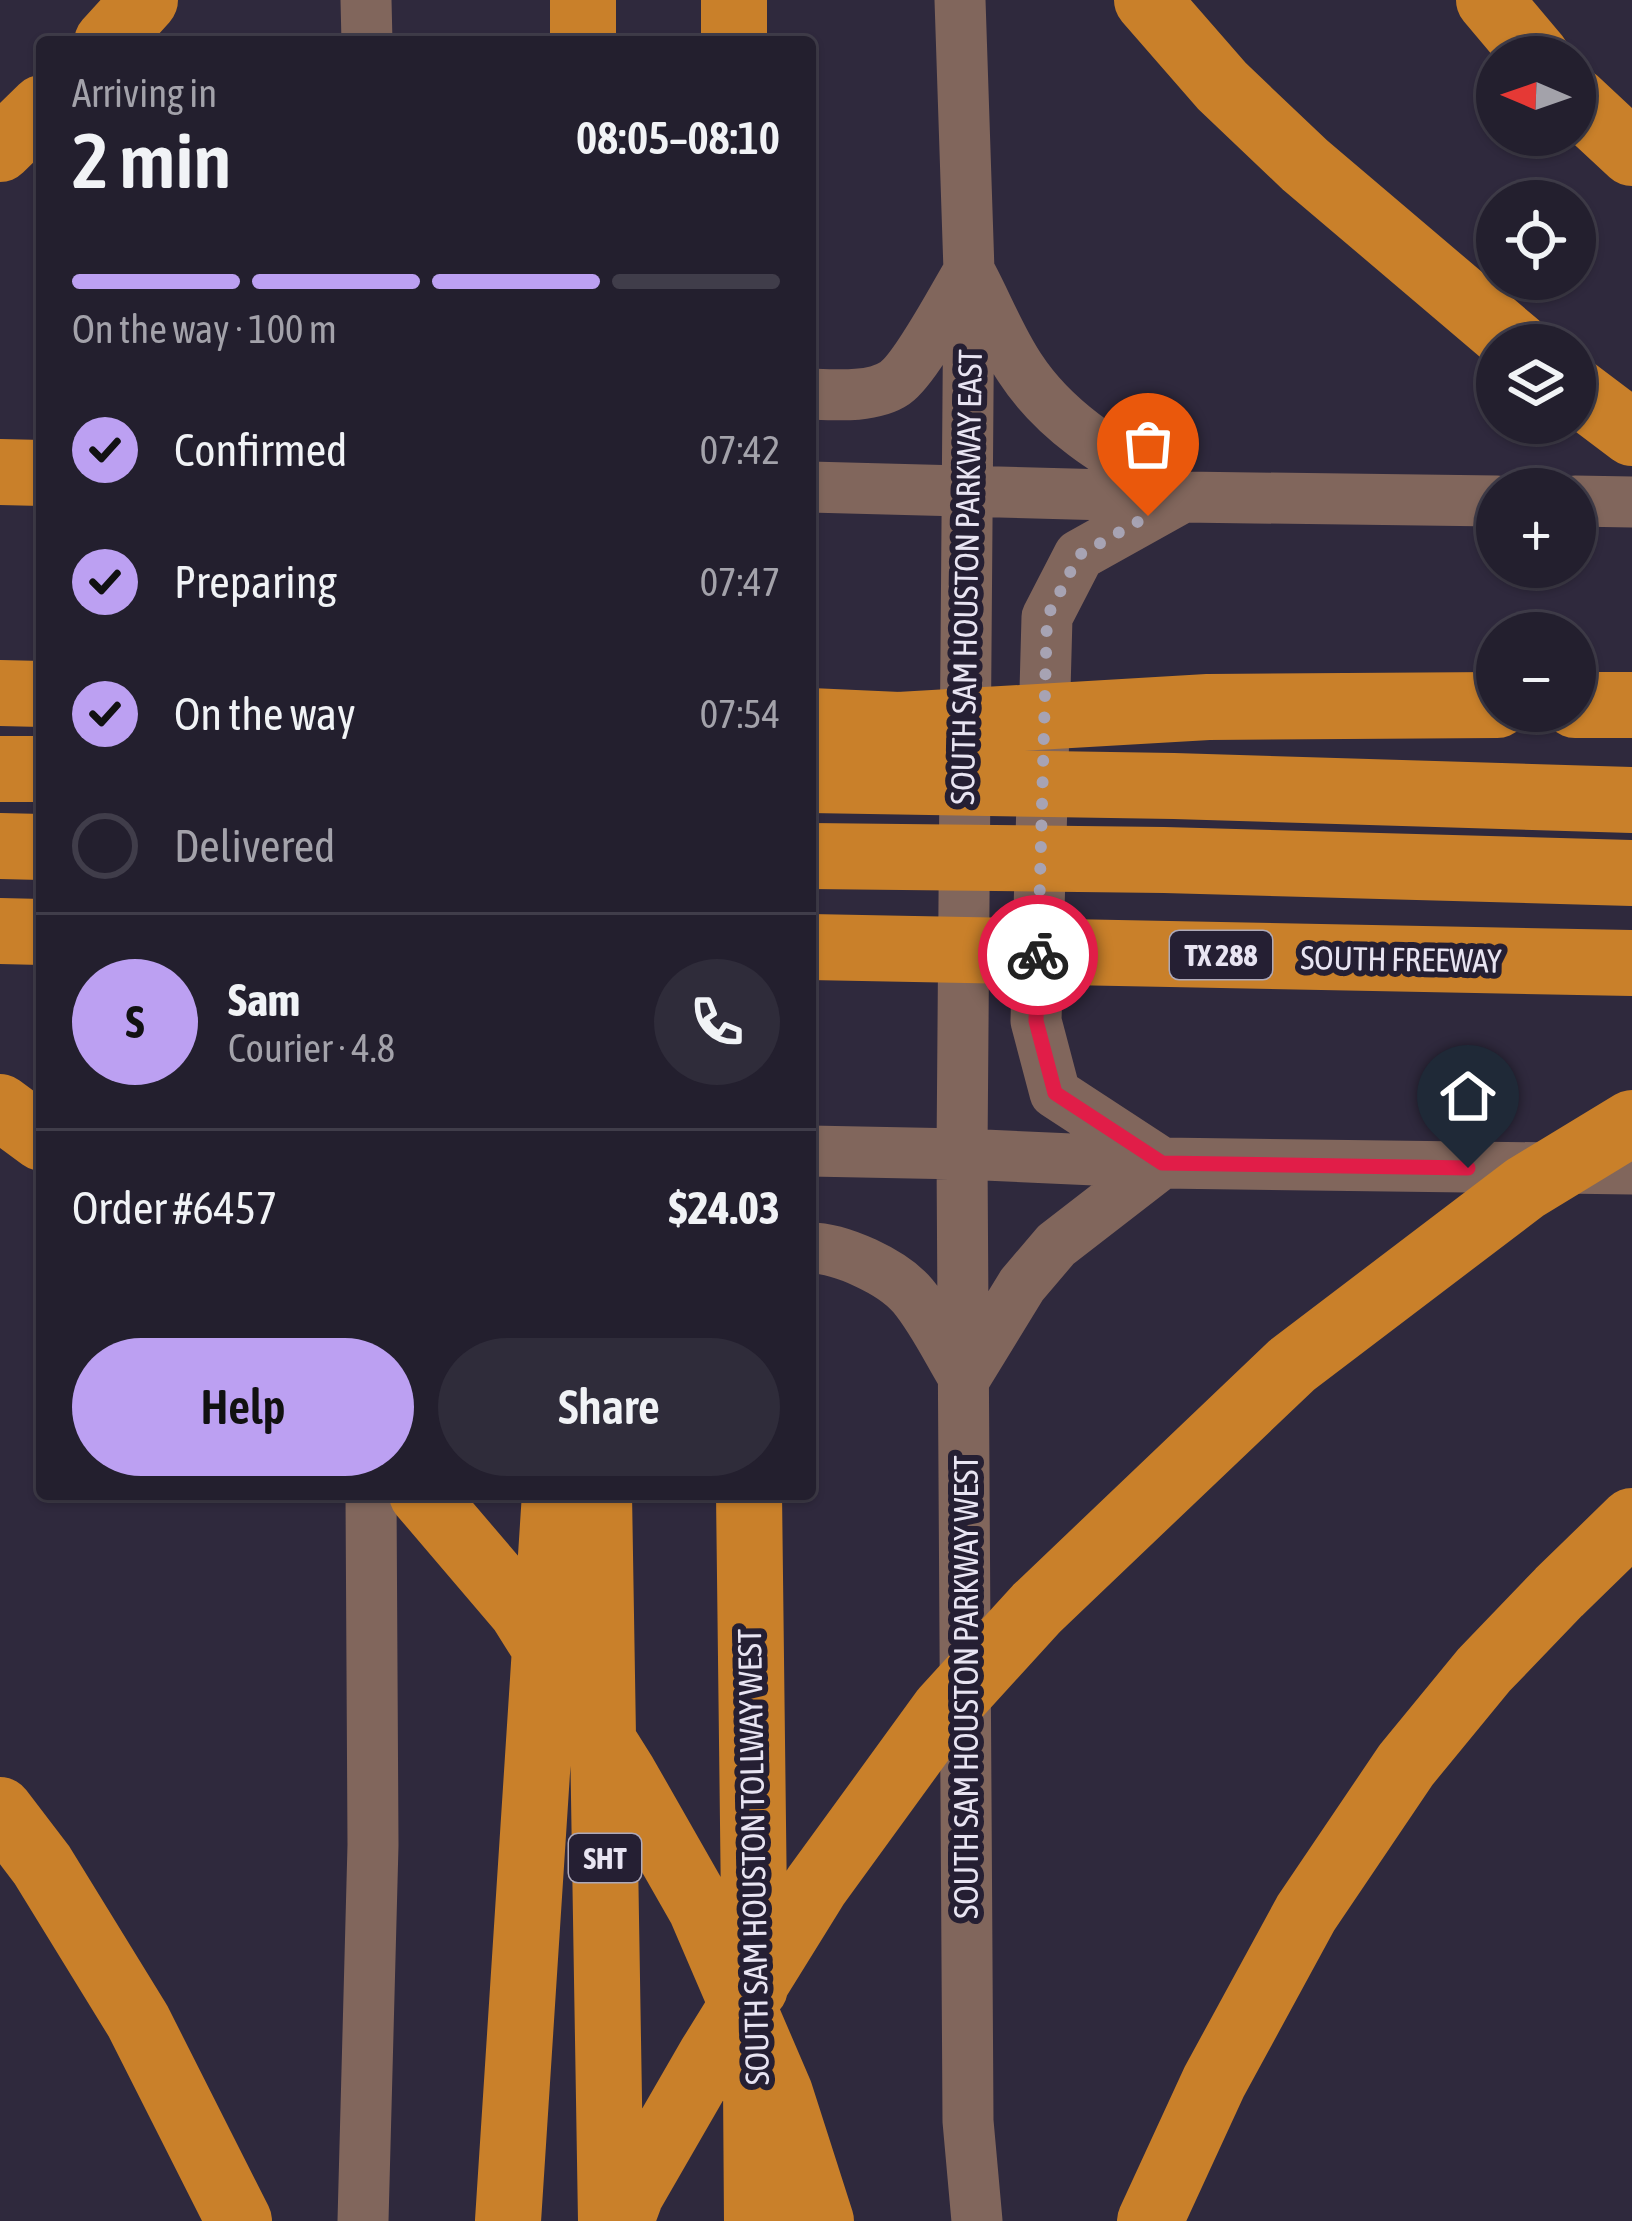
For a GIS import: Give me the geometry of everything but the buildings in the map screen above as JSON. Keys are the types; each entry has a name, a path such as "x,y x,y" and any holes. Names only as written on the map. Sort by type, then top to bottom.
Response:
{"highway":[{"path":"112,36 145,0"},
{"path":"583,0 583,36"},
{"path":"734,0 734,36"},
{"path":"1148,0 1222,86 1305,165 1492,324"},
{"path":"1489,0 1520,36"},
{"path":"0,149 36,114"},
{"path":"1596,120 1632,153"},
{"path":"1596,406 1632,433"},
{"path":"0,472 36,473"},
{"path":"0,693 36,694"},
{"path":"1596,705 1632,705"},
{"path":"816,721 899,724 1208,707 1476,706"},
{"path":"0,769 36,770"},
{"path":"816,781 1632,800"},
{"path":"0,846 36,847"},
{"path":"816,856 1632,873"},
{"path":"0,932 36,932"},
{"name":"SOUTH FREEWAY","path":"816,947 1632,964"},
{"path":"0,1107 36,1134"},
{"path":"621,2221 631,2194 699,2077 816,1886 944,1709 1037,1608 1292,1365 1525,1188 1632,1123"},
{"path":"0,1140 36,1139"},
{"path":"427,1500 521,1610 624,1774 700,1910 779,2093 821,2221"},
{"path":"508,2221 555,1500"},
{"name":"SHT","path":"599,1500 611,2221"},
{"name":"SOUTH SAM HOUSTON TOLLWAY WEST","path":"749,1500 757,2221"},
{"path":"1150,2221 1214,2082 1306,1913 1406,1766 1484,1670 1632,1521"},
{"path":"0,1810 43,1865 138,2021 239,2221"},
{"path":"753,1868 780,2221"}],"main road":[{"path":"366,0 367,36"},
{"name":"SOUTH SAM HOUSTON PARKWAY EAST","path":"960,0 969,271 962,1154"},
{"path":"816,394 858,395 894,383 921,351 969,271"},
{"path":"969,271 1019,368 1058,415 1183,497"},
{"path":"816,487 1476,501"},
{"path":"1162,1163 1055,1093 1036,1021 1047,617 1079,555 1183,497"},
{"path":"1596,502 1632,502"},
{"path":"816,1150 1162,1163 1632,1169"},
{"name":"SOUTH SAM HOUSTON PARKWAY WEST","path":"962,1154 968,2121 977,2221"},
{"path":"816,1248 871,1265 911,1293 964,1378 1022,1285 1056,1245 1162,1163"},
{"path":"363,2221 373,1845 371,1500"}],"way so far":[{"path":"1038,955 1047,617 1079,555 1148,516"}],"route":[{"path":"1038,955 1036,1021 1055,1093 1162,1163 1468,1168"}]}
